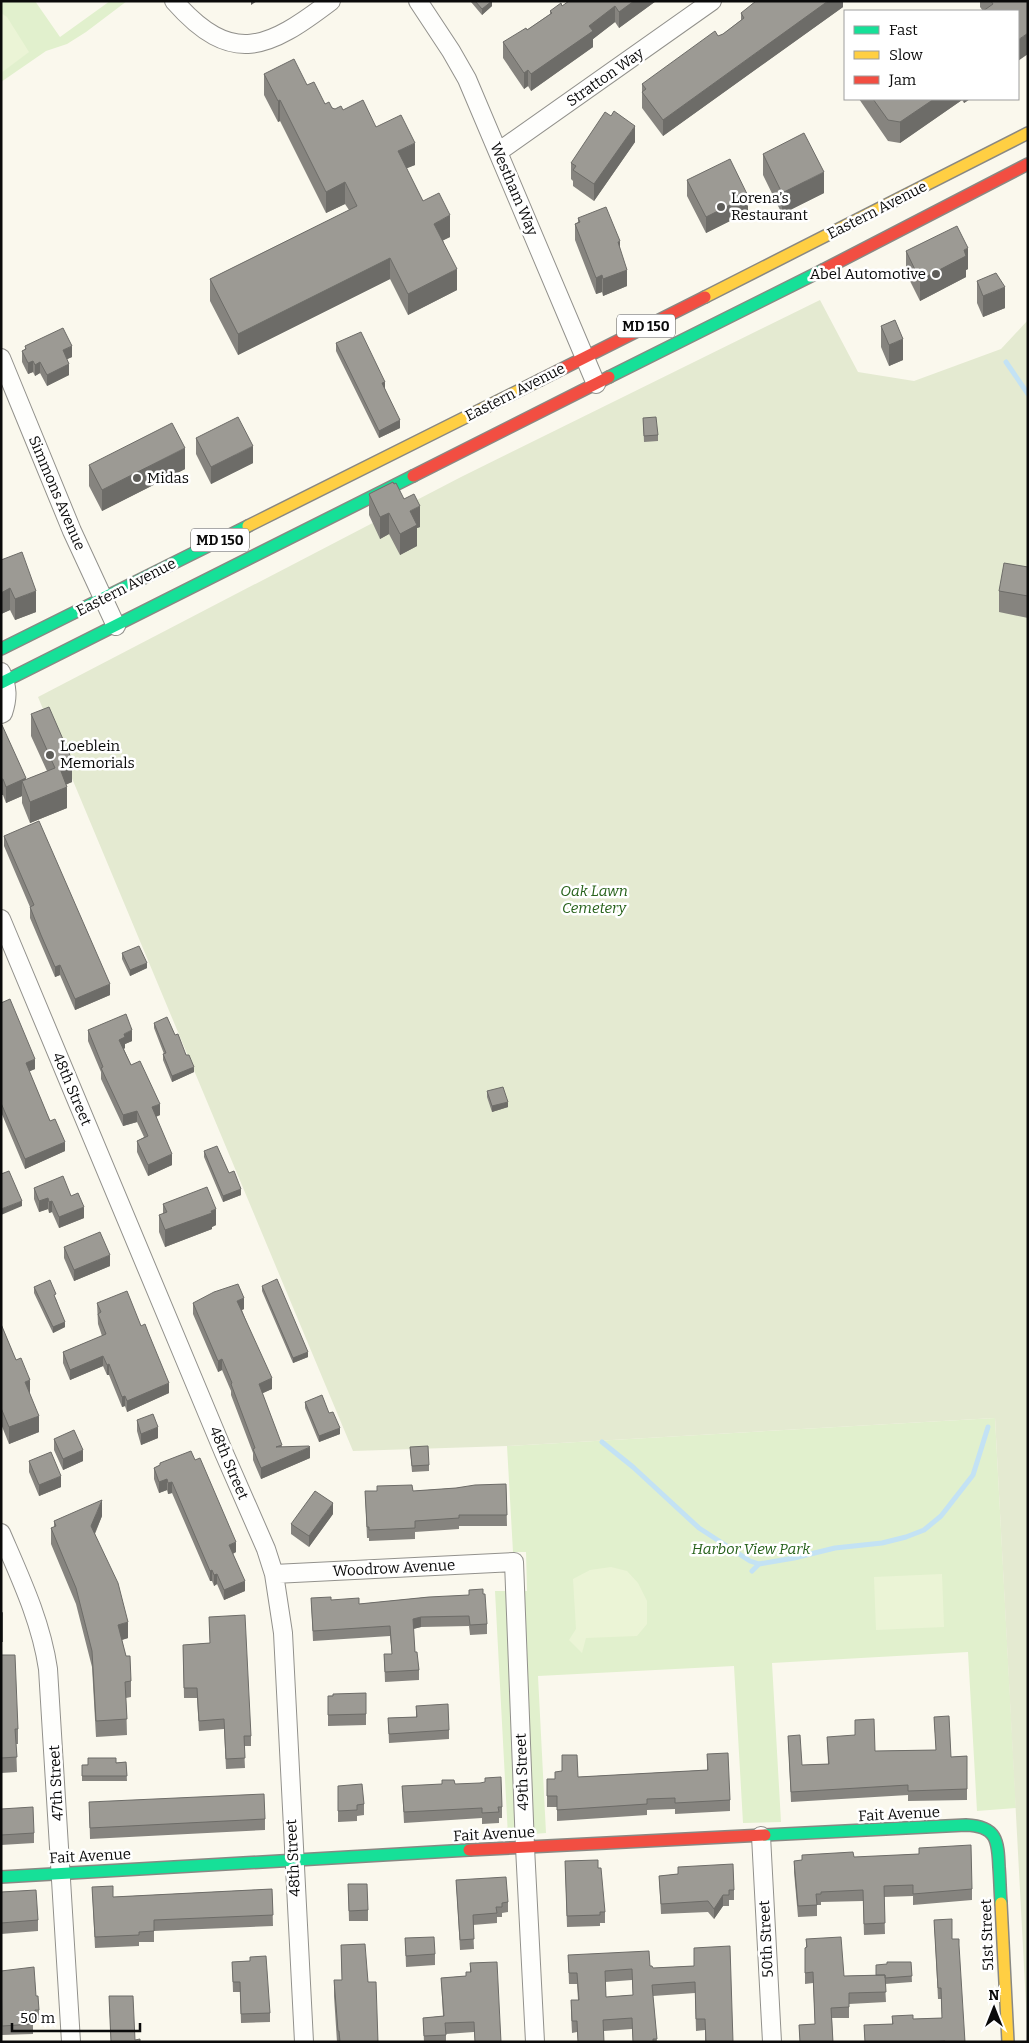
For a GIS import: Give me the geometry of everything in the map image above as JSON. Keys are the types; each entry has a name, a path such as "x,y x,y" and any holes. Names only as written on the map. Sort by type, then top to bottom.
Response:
{"main road":[{"name":"Eastern Avenue","path":"3,679 116,626 596,384 869,230 1028,132"},
{"name":"Eastern Avenue","path":"1,649 585,357 869,230 1028,164"},
{"name":"Fait Avenue","path":"1,1876 967,1825 989,1829"},
{"name":"51st Street","path":"989,1829 998,1843 1008,2042"}],"street":[{"path":"174,1 192,22 227,43 256,44 280,35 331,1"},
{"name":"Westham Way","path":"418,1 451,51 467,80 596,384"},
{"name":"Stratton Way","path":"498,152 712,1"},
{"name":"Simmons Avenue","path":"1,358 69,523 116,626"},
{"name":"Eastern Avenue","path":"1,714 8,697 3,679"},
{"name":"48th Street","path":"1,920 266,1549 274,1574 283,1633 293,1860 304,2042"},
{"name":"47th Street","path":"1,1533 32,1607 45,1645 54,1740 59,1873 71,2042"},
{"name":"Woodrow Avenue","path":"274,1574 514,1562"},
{"name":"49th Street","path":"514,1562 535,2042"},
{"name":"50th Street","path":"761,1836 772,2042"}],"green space":[{"path":"1,1 35,1 60,37 110,1 127,1 86,32 67,44 46,51 1,82"},
{"path":"1,13 7,17 29,52 1,73"},
{"name":"Oak Lawn Cemetery","path":"820,300 858,372 914,381 1001,349 1028,320 1028,2042 995,1418 507,1446 353,1451 38,697 461,477"},
{"name":"Harbor View Park","path":"995,1418 1016,1808 977,1811 968,1652 772,1663 781,1822 743,1823 734,1666 538,1676 546,1833 508,1836 495,1591 527,1591 526,1552 513,1552 507,1446"},
{"path":"611,1567 627,1571 638,1583 647,1601 647,1624 637,1636 586,1638 582,1653 569,1640 576,1629 573,1579 590,1570"},
{"path":"942,1574 944,1627 876,1630 874,1577"}],"building":[{"path":"475,1 492,1 482,9"},
{"path":"569,1 634,1 619,12 615,6 589,26 593,31 531,74 528,70 524,73 503,42 526,28 527,30 552,13 550,11 561,3 562,6"},
{"path":"756,1 828,1 663,120 642,92 646,89 642,84 715,31 718,36 723,34 744,18 741,13"},
{"path":"991,1 1028,1 1028,33 1019,39 1019,10 984,10 993,4"},
{"path":"294,59 307,85 314,82 325,104 329,102 332,108 335,109 341,106 343,110 363,100 376,127 401,115 415,143 398,151 423,201 439,193 450,215 434,224 457,269 408,294 390,258 238,334 210,279 357,206 345,182 326,192 280,100 278,101 264,74"},
{"path":"874,100 933,100 900,122 888,120"},
{"path":"614,111 635,126 594,184 573,170 576,166 571,163 605,112 611,116"},
{"path":"804,133 824,172 782,193 763,154"},
{"path":"730,159 748,196 706,217 687,180"},
{"path":"606,207 620,241 618,242 627,270 603,279 602,275 596,278 575,224 580,222 578,218"},
{"path":"957,226 968,248 964,250 966,256 920,280 906,251"},
{"path":"996,273 1005,287 983,296 977,281"},
{"path":"895,320 903,339 889,345 881,326"},
{"path":"63,328 72,346 63,350 69,364 47,375 40,362 35,365 33,361 28,363 22,351 26,349 25,346"},
{"path":"361,332 385,382 382,383 400,420 379,431 336,343"},
{"path":"238,417 253,446 211,467 196,438"},
{"path":"656,417 658,435 644,436 643,418"},
{"path":"172,423 185,448 102,490 89,465"},
{"path":"393,482 394,484 396,483 404,499 414,494 420,506 410,511 417,525 400,534 389,513 380,517 369,494"},
{"path":"22,552 36,591 15,599 10,588 1,593 1,560"},
{"path":"1004,563 1028,567 1028,596 999,591"},
{"path":"49,707 72,760 59,766 67,787 30,802 22,781 55,768 31,714"},
{"path":"1,725 26,778 6,787 3,779 1,779"},
{"path":"39,821 110,984 75,999 60,965 55,967 41,935 30,907 34,905 4,836"},
{"path":"139,946 147,963 130,970 122,953"},
{"path":"10,999 35,1059 26,1063 50,1121 55,1119 65,1142 25,1159 1,1103 1,1003"},
{"path":"126,1014 132,1030 124,1034 125,1037 119,1040 131,1065 140,1061 160,1104 152,1107 172,1154 148,1165 137,1141 148,1136 137,1111 123,1115 101,1068 103,1067 88,1030"},
{"path":"167,1017 175,1035 178,1034 186,1055 189,1055 194,1067 172,1076 163,1054 166,1053 154,1023"},
{"path":"503,1087 508,1102 492,1106 487,1091"},
{"path":"217,1146 229,1173 234,1171 241,1189 223,1196 204,1151"},
{"path":"9,1171 22,1201 1,1209 1,1174"},
{"path":"63,1176 71,1196 78,1193 84,1207 59,1217 52,1201 49,1202 48,1198 39,1201 34,1188"},
{"path":"207,1187 216,1209 211,1211 212,1213 165,1230 159,1215 167,1212 163,1204"},
{"path":"100,1232 110,1255 74,1270 64,1247"},
{"path":"277,1279 308,1352 293,1358 262,1286"},
{"path":"50,1280 65,1322 53,1327 34,1287"},
{"path":"238,1284 244,1298 237,1301 272,1378 259,1384 282,1445 276,1447 310,1447 261,1468 232,1383 222,1359 218,1361 193,1303 214,1292"},
{"path":"127,1291 141,1326 145,1324 169,1383 127,1401 125,1396 122,1397 109,1364 107,1365 103,1356 70,1370 63,1352 106,1334 98,1314 101,1312 97,1303"},
{"path":"1,1324 16,1360 21,1358 30,1380 25,1382 39,1416 9,1427 1,1408"},
{"path":"322,1395 329,1413 333,1412 340,1428 319,1436 305,1402"},
{"path":"153,1414 158,1427 141,1434 137,1420"},
{"path":"74,1430 83,1450 63,1459 54,1439"},
{"path":"428,1446 429,1465 412,1466 410,1447"},
{"path":"191,1451 195,1460 200,1458 236,1542 229,1545 245,1581 224,1590 217,1574 214,1575 212,1570 210,1571 172,1482 168,1483 167,1479 159,1482 154,1468 160,1465 160,1463"},
{"path":"51,1452 61,1476 39,1485 29,1461"},
{"path":"506,1484 507,1515 459,1515 459,1518 415,1521 415,1528 369,1530 369,1527 367,1527 365,1491 377,1491 377,1486 412,1485 413,1491"},
{"path":"315,1491 333,1503 309,1536 291,1524"},
{"path":"102,1500 91,1526 118,1583 128,1622 118,1625 126,1656 130,1656 131,1681 125,1682 127,1719 96,1721 92,1651 76,1588 51,1528 56,1526 54,1521"},
{"path":"483,1589 487,1624 470,1625 469,1616 421,1617 413,1619 415,1652 417,1652 419,1670 385,1672 384,1654 392,1654 390,1626 313,1631 311,1598 331,1597 331,1600 359,1598 359,1604 469,1595 469,1590"},
{"path":"245,1615 251,1736 244,1736 245,1758 226,1759 224,1719 199,1721 197,1688 184,1688 183,1645 210,1643 209,1617"},
{"path":"1,1655 15,1655 18,1729 15,1729 17,1757 1,1758"},
{"path":"366,1693 366,1714 328,1715 328,1696 333,1696 333,1694"},
{"path":"448,1704 449,1730 389,1734 388,1718 417,1717 416,1706"},
{"path":"949,1716 951,1757 967,1756 967,1789 908,1791 908,1785 791,1792 788,1736 800,1735 802,1765 829,1764 827,1737 855,1735 855,1720 874,1719 875,1751 936,1750 934,1717"},
{"path":"728,1753 730,1800 675,1803 675,1798 647,1799 647,1804 557,1810 557,1796 547,1796 547,1779 555,1779 555,1772 562,1771 562,1755 577,1755 578,1777 708,1770 707,1754"},
{"path":"88,1758 116,1758 116,1763 126,1762 127,1776 82,1776 82,1765 88,1765"},
{"path":"501,1777 502,1807 498,1807 499,1812 482,1813 482,1808 404,1812 402,1786 442,1784 442,1780 454,1780 455,1784 480,1783 485,1782 485,1778"},
{"path":"362,1784 364,1804 357,1805 357,1810 338,1811 338,1786"},
{"path":"264,1794 265,1819 90,1828 89,1802"},
{"path":"33,1807 34,1833 1,1835 1,1809"},
{"path":"971,1845 972,1889 913,1894 913,1885 884,1886 885,1923 864,1924 863,1890 821,1892 821,1894 816,1894 817,1905 798,1906 794,1861 802,1860 802,1855 853,1852 854,1857 919,1854 919,1848"},
{"path":"598,1860 598,1868 601,1868 605,1912 600,1912 600,1915 567,1916 565,1861"},
{"path":"733,1864 734,1890 729,1890 729,1895 723,1895 714,1909 708,1901 661,1904 659,1876 678,1874 678,1867"},
{"path":"506,1877 508,1902 502,1903 502,1907 496,1907 497,1913 473,1915 474,1939 460,1940 456,1880"},
{"path":"348,1884 367,1884 368,1910 349,1911"},
{"path":"113,1886 113,1897 272,1889 273,1915 154,1920 154,1931 139,1932 139,1935 95,1937 92,1887"},
{"path":"36,1890 38,1920 1,1923 1,1892"},
{"path":"952,1919 952,1939 959,1939 965,2042 865,2042 864,2025 893,2024 892,2016 913,2015 913,2019 942,2018 941,1988 938,1988 934,1920"},
{"path":"434,1937 435,1954 406,1956 405,1938"},
{"path":"841,1937 844,1976 885,1975 886,1992 849,1993 849,2007 831,2008 833,2042 800,2042 799,2025 815,2024 813,1972 805,1973 806,1939"},
{"path":"365,1944 368,1982 376,1982 378,2042 340,2042 334,1980 342,1980 341,1945"},
{"path":"730,1946 733,2042 706,2042 705,2019 696,2019 695,1982 652,1985 657,2039 653,2039 653,2042 633,2042 632,2018 603,2020 604,2042 578,2042 577,2021 572,2021 571,2000 579,2000 577,1973 569,1973 568,1955 649,1951 650,1966 653,1968 694,1966 694,1948","holes":["632,1969 633,1995 606,1997 605,1971"]},
{"path":"266,1956 270,2013 241,2014 240,1982 233,1982 232,1962 250,1961 250,1957"},
{"path":"497,1962 501,2042 475,2042 474,2022 445,2023 446,2035 424,2036 423,2018 444,2016 441,1978 466,1976 466,1972 471,1972 470,1963"},
{"path":"887,1962 911,1962 912,1976 885,1978 885,1975 876,1975 876,1965 887,1964"},
{"path":"34,1967 39,2010 35,2010 35,2013 32,2013 33,2024 2,2026 1,1971"},
{"path":"109,1996 133,1996 135,2040 140,2039 140,2042 111,2042"}],"waterway":[{"path":"1006,362 1028,394"},
{"path":"602,1442 633,1467 699,1528 750,1561 759,1564 835,1548 882,1543 924,1530 941,1516 973,1475 988,1427"},
{"path":"752,1571 759,1564"}],"traffic: fast":[{"path":"609,377 823,270"},
{"path":"1,683 413,476"},
{"path":"1,649 248,526"},
{"path":"765,1835 966,1825 984,1828 994,1837 998,1850 1001,1903"},
{"path":"1,1877 469,1850"}],"traffic: slow":[{"path":"705,297 1028,133"},
{"path":"248,526 540,380"},
{"path":"1001,1903 1008,2042"}],"traffic: jam":[{"path":"823,270 1028,164"},
{"path":"540,380 705,297"},
{"path":"413,476 609,377"},
{"path":"469,1850 765,1835"}],"place":[{"name":"Lorena’s Restaurant","path":"721,207"},
{"name":"Abel Automotive","path":"936,274"},
{"name":"Midas","path":"137,478"},
{"name":"Loeblein Memorials","path":"50,755"}]}
